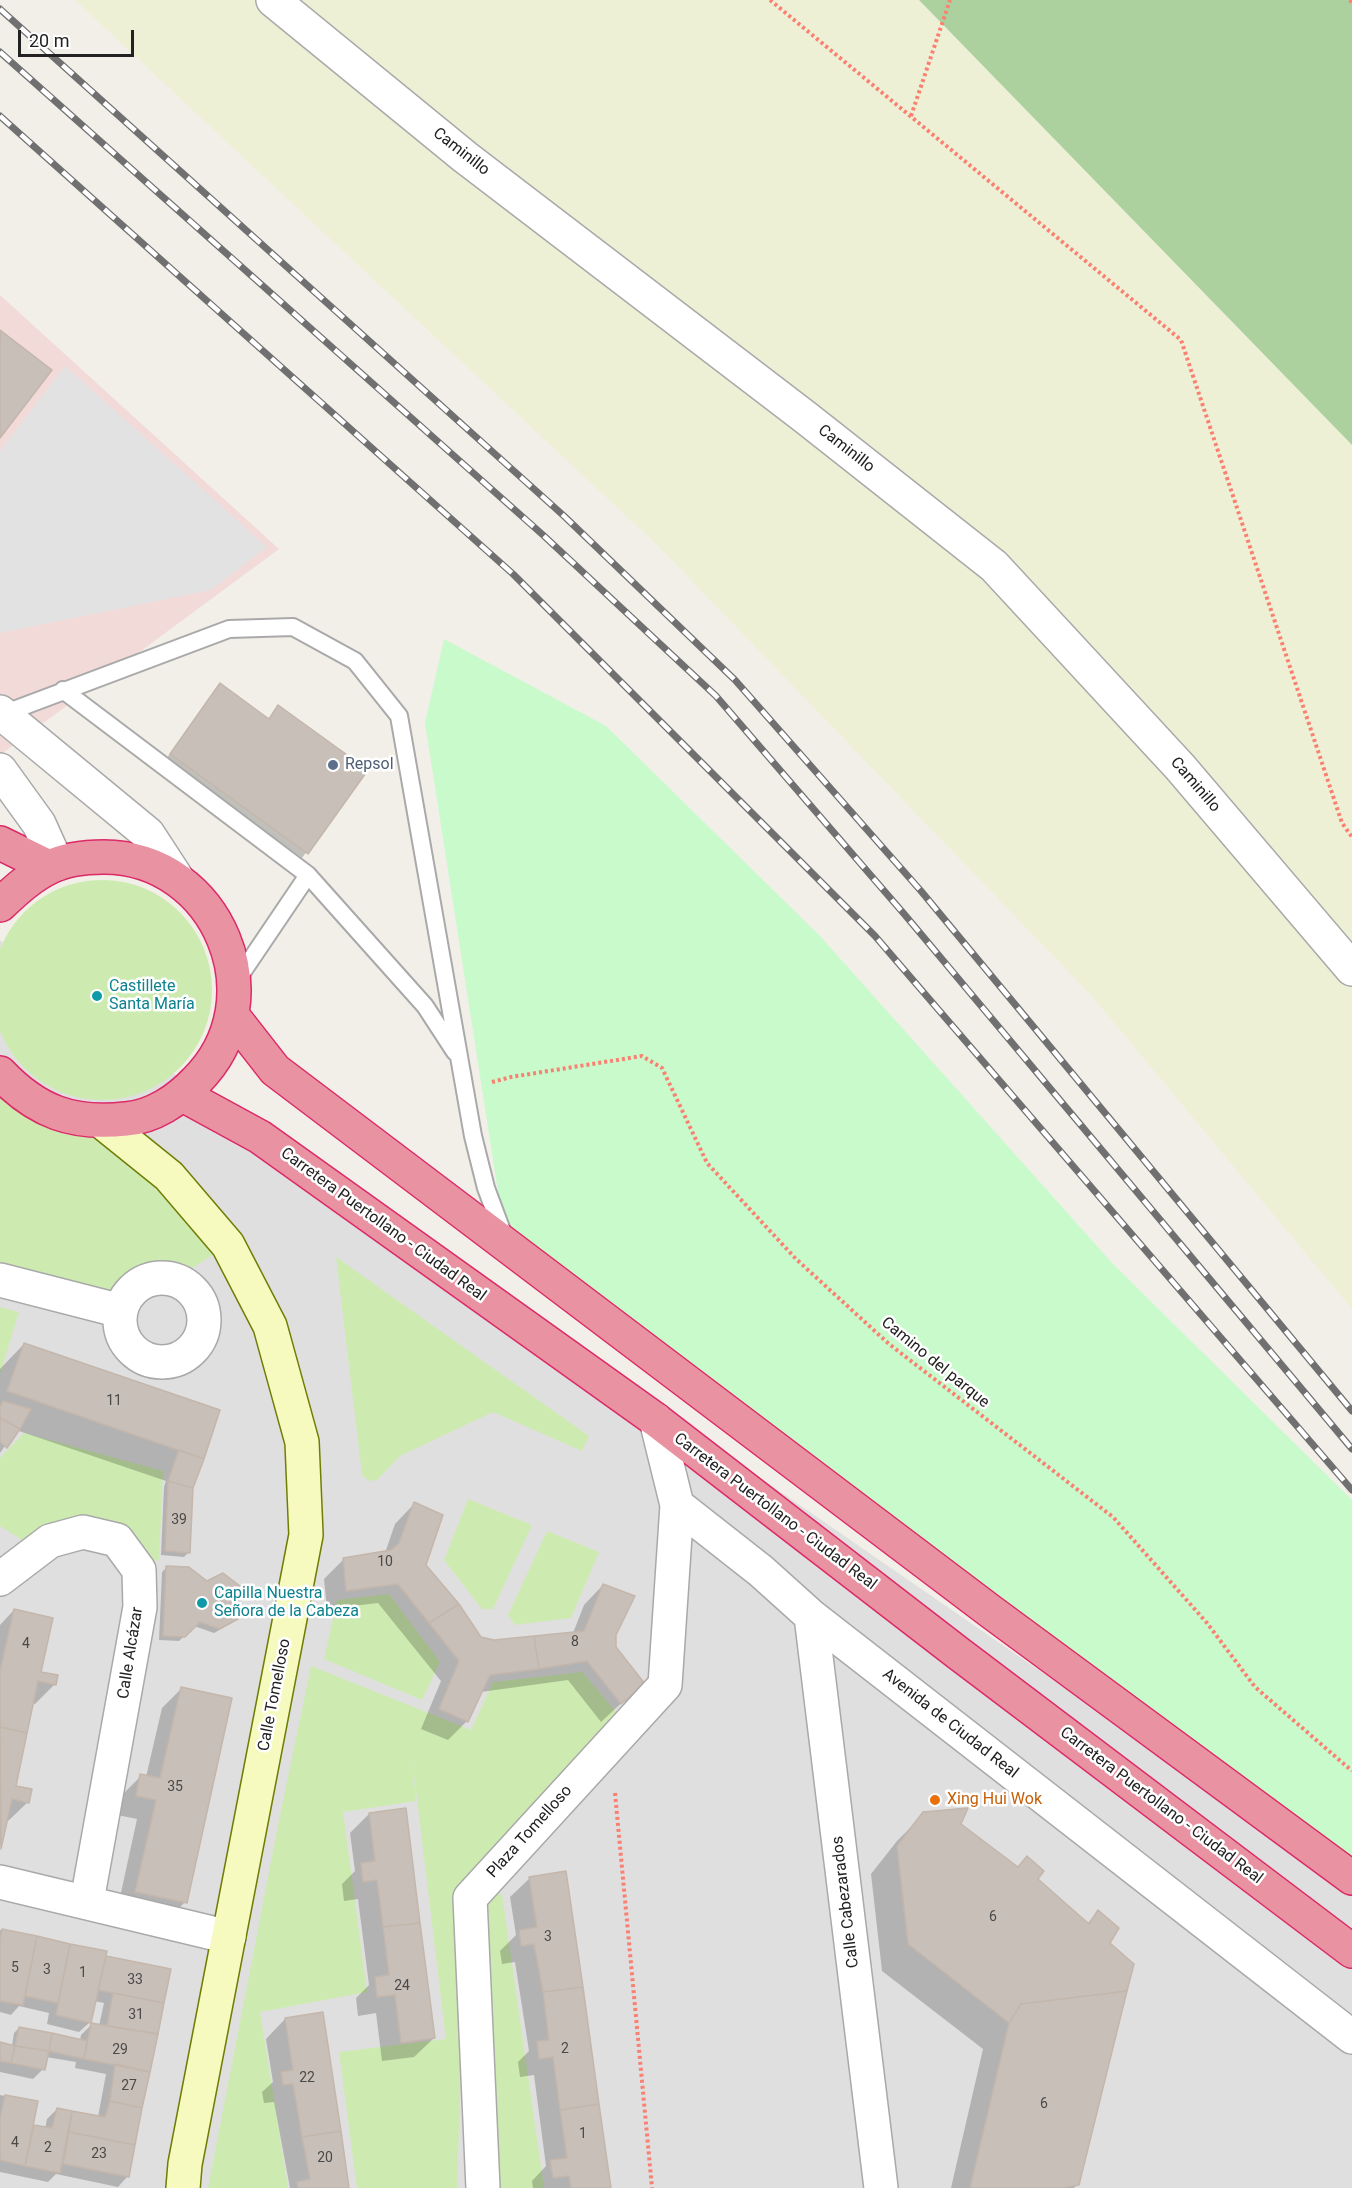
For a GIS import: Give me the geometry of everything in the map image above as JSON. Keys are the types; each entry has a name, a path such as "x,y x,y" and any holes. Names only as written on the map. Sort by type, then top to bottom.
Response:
{"highway":[{"path":"0,843 53,866"},
{"path":"0,904 22,883 53,866 88,857 119,857 150,865 178,880 200,900 218,925 230,953 234,999 222,1045 205,1072 183,1095 158,1110 130,1119 102,1122 72,1118 44,1108 18,1092 0,1073"},
{"path":"234,999 275,1070 990,1611 1352,1878"},
{"name":"Carretera Puertollano - Ciudad Real","path":"183,1095 260,1137 656,1420 1352,1951"}],"main road":[{"name":"Calle Tomelloso","path":"102,1122 169,1176 228,1245 270,1326 302,1442 306,1535 229,1936 178,2180"}],"street":[{"name":"Caminillo","path":"273,0 465,157 805,417 994,566 1180,767 1352,969"},
{"path":"1,713 148,834 178,880"},
{"path":"0,770 39,824 53,866"},
{"path":"0,1280 121,1311"},
{"path":"656,1420 677,1505"},
{"name":"Avenida de Ciudad Real","path":"677,1505 761,1571 811,1616 1352,2037"},
{"name":"Plaza Tomelloso","path":"483,2188 470,1898 664,1685 677,1505"},
{"name":"Calle Alcázar","path":"0,1579 50,1541 83,1532 117,1540 139,1570 140,1607 87,1901"},
{"name":"Calle Cabezarados","path":"811,1616 881,2188"},
{"path":"0,1882 229,1936"}],"lane":[{"path":"1,713 229,628 293,627 355,661 399,716 473,1136 486,1188 506,1243"},
{"path":"63,690 308,875 425,1006 460,1060"},
{"path":"234,999 308,875"}],"path":[{"path":"770,0 1181,340 1342,823 1352,837"},
{"path":"910,116 950,0"},
{"name":"Camino del parque","path":"492,1082 642,1056 662,1068 707,1163 796,1259 889,1344 1113,1517 1207,1623 1255,1687 1352,1771"},
{"path":"610,1744 652,2188"}],"shaded area":[{"path":"0,295 279,549 0,755"},
{"path":"65,366 267,547 211,590 0,633 0,451"},
{"path":"0,940 95,1019 1352,1886 1352,2188 0,2188"}],"green space":[{"path":"75,0 919,0 1352,445 1352,1309 1090,994 656,544"},
{"path":"919,0 1352,0 1352,445"},
{"path":"444,639 606,726 820,936 1113,1264 1352,1500 1352,1861 506,1243 425,723"},
{"path":"91,880 113,880 144,888 163,898 180,912 194,929 204,948 210,968 212,990 210,1012 204,1032 194,1051 180,1068 163,1082 144,1092 113,1100 91,1100 50,1087 32,1075 17,1060 0,1032 -8,1001 -8,979 5,938 17,920 32,905 60,888"},
{"path":"0,1073 72,1118 228,1245 175,1279 152,1280 139,1285 123,1303 0,1280"},
{"path":"336,1257 589,1436 582,1451 493,1412 400,1456 377,1480 369,1481 362,1475"},
{"path":"0,1307 19,1312 0,1374"},
{"path":"24,1433 163,1471 159,1559 139,1570 117,1540 38,1550 0,1526 0,1458"},
{"path":"468,1499 532,1525 493,1609 482,1609 444,1560"},
{"path":"547,1531 599,1552 571,1618 515,1625 508,1615"},
{"path":"389,1594 440,1662 422,1700 324,1659 337,1600"},
{"path":"311,1666 471,1730 493,1682 582,1672 617,1713 470,1898 502,1894 544,2188 483,2188 462,2038 457,2188 357,2188 339,2052 446,2039 412,1758 416,1801 343,1812 367,1992 260,2012 288,2188 208,2188"}],"building":[{"path":"0,330 52,370 0,438"},
{"path":"220,683 269,719 278,705 368,770 308,854 170,754"},
{"path":"24,1343 220,1410 204,1459 7,1391"},
{"path":"3,1401 31,1409 20,1429 0,1418 0,1407"},
{"path":"0,1418 20,1429 7,1448 0,1442"},
{"path":"179,1450 204,1459 193,1488 168,1481"},
{"path":"168,1481 193,1488 190,1553 165,1551"},
{"path":"414,1502 443,1515 426,1565 459,1604 429,1623 398,1584 346,1591 343,1558 391,1550 399,1543"},
{"name":"Capilla Nuestra Señora de la Cabeza","path":"166,1566 189,1567 207,1581 223,1573 240,1586 238,1619 219,1629 200,1622 185,1637 163,1636"},
{"path":"603,1584 635,1596 616,1635 616,1647 645,1684 621,1704 587,1661 539,1669 534,1636 584,1631"},
{"path":"459,1604 481,1637 494,1640 534,1636 539,1669 490,1675 468,1722 439,1709 459,1661 429,1623"},
{"path":"14,1609 53,1618 41,1672 58,1675 56,1685 38,1681 27,1733 0,1727 0,1671"},
{"path":"181,1687 232,1698 187,1903 135,1892 156,1800 136,1796 140,1774 160,1778"},
{"path":"0,1727 27,1733 16,1786 32,1789 29,1803 12,1799 1,1849"},
{"path":"406,1808 420,1923 383,1927 377,1880 363,1882 361,1863 375,1861 369,1813"},
{"path":"968,1808 961,1824 1018,1867 1027,1856 1044,1871 1038,1879 1089,1924 1098,1910 1119,1928 1110,1943 1134,1964 1127,1991 1021,2004 1009,2023 908,1944 897,1846 923,1812"},
{"path":"566,1871 583,1987 543,1992 534,1944 521,1946 519,1930 537,1927 529,1877"},
{"path":"420,1923 435,2038 401,2043 395,1995 377,1997 375,1977 389,1975 383,1927"},
{"path":"2,1929 37,1936 23,2005 0,2001"},
{"path":"37,1936 70,1944 58,2003 25,1996"},
{"path":"70,1944 107,1951 91,2023 56,2015"},
{"path":"106,1956 171,1969 164,2003 98,1990"},
{"path":"583,1987 599,2104 560,2110 553,2057 539,2059 537,2041 549,2040 543,1992"},
{"path":"1127,1991 1079,2185 1063,2188 970,2188 1009,2023 1021,2004"},
{"path":"113,1993 164,2003 158,2034 107,2026"},
{"path":"323,2012 341,2131 302,2137 293,2084 283,2085 281,2072 293,2070 285,2018"},
{"path":"91,2023 158,2034 150,2072 84,2059"},
{"path":"19,2027 52,2033 49,2051 15,2046"},
{"path":"52,2033 87,2041 84,2059 49,2051"},
{"path":"0,2042 15,2046 11,2063 0,2061"},
{"path":"15,2046 49,2051 45,2070 11,2063"},
{"path":"115,2064 150,2072 142,2108 110,2101"},
{"path":"5,2095 38,2101 25,2166 0,2160 0,2118"},
{"path":"110,2101 142,2108 135,2145 69,2132 72,2111 105,2117"},
{"path":"599,2104 611,2188 571,2188 569,2176 553,2178 550,2160 567,2158 560,2110"},
{"path":"57,2108 72,2111 60,2173 25,2166 34,2125 52,2128"},
{"path":"341,2131 349,2188 298,2188 297,2182 310,2179 302,2137"},
{"path":"69,2132 135,2145 129,2177 63,2164"}],"railway":[{"path":"0,9 564,516 735,680 921,891 1352,1411"},
{"path":"0,52 543,535 716,696 905,915 1352,1449"},
{"path":"0,116 513,574 875,936 1352,1490"}],"place":[{"name":"Repsol","path":"333,765"},
{"name":"Castillete Santa María","path":"97,996"},
{"name":"Capilla Nuestra Señora de la Cabeza","path":"202,1603"},
{"name":"Xing Hui Wok","path":"935,1800"}]}
